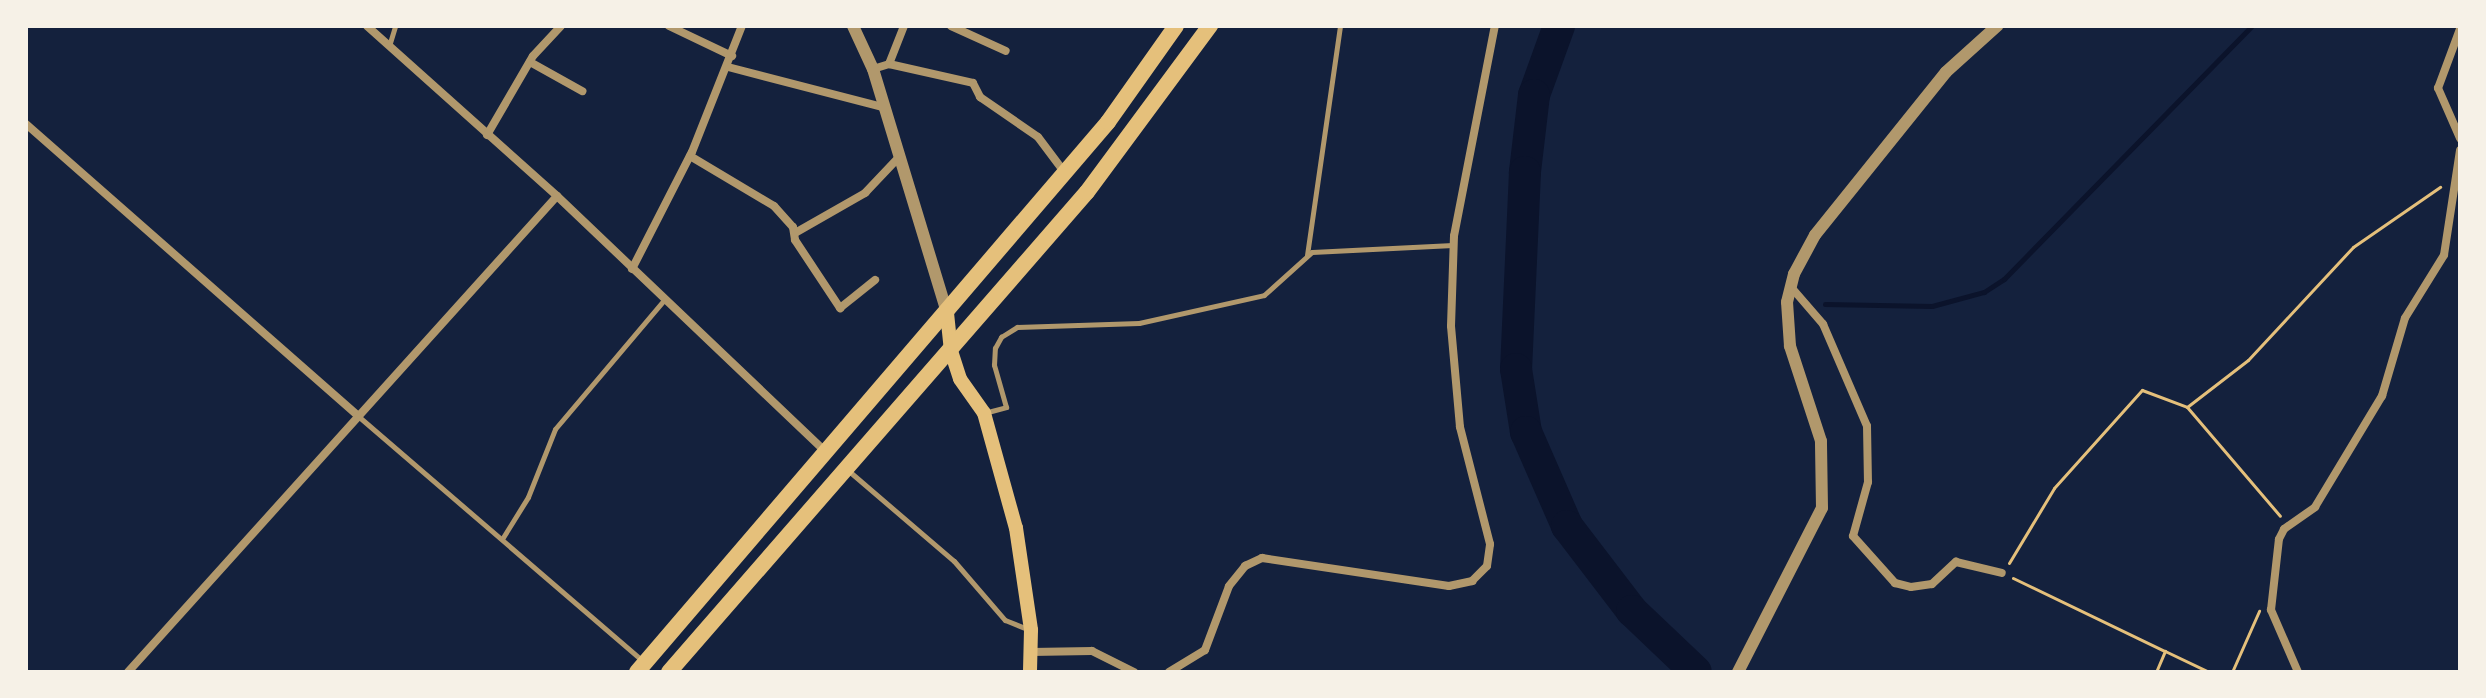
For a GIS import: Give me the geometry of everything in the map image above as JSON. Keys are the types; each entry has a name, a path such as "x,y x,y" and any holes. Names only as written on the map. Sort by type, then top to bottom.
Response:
{"highway":[{"path":"641,667 1065,173 1176,26"},
{"path":"669,672 1112,162 1210,26"}],"main road":[{"path":"947,313 951,351 960,379 984,413 1023,561 1031,630 1030,672"}],"street":[{"path":"367,26 557,196 825,451"},
{"path":"487,135 530,62 561,26"},
{"path":"669,26 732,56"},
{"path":"632,269 690,156 742,26"},
{"path":"853,26 873,69 886,108 947,313"},
{"path":"889,64 904,26"},
{"path":"951,26 1006,51"},
{"path":"1169,672 1205,650 1229,586 1245,566 1262,558 1449,586 1472,581 1487,566 1490,544 1460,427 1451,326 1453,245 1495,26"},
{"path":"1738,672 1814,531 1823,498 1821,441 1790,346 1791,287 1815,235 1946,72 1997,26"},
{"path":"2460,29 2438,88 2460,138"},
{"path":"530,62 582,91"},
{"path":"873,69 889,64 973,83 980,97 1038,137 1065,173"},
{"path":"728,67 886,108"},
{"path":"26,124 358,416"},
{"path":"2298,672 2271,610 2279,539 2288,526 2315,507 2382,396 2405,318 2444,255 2460,150"},
{"path":"690,156 774,206 795,233 840,308 875,280"},
{"path":"795,233 865,193 900,156"},
{"path":"128,672 557,196"},
{"path":"1791,287 1823,324 1867,426 1868,482 1853,536 1895,583 1911,587 1932,584 1956,562 2002,573"},
{"path":"1031,652 1092,651 1134,672"}],"lane":[{"path":"388,47 395,26"},
{"path":"1306,256 1340,26"},
{"path":"984,413 1006,407 994,365 995,348 1001,337 1017,327 1157,320 1264,295 1306,256 1453,245"},
{"path":"502,539 528,497 555,429 664,300"},
{"path":"358,416 502,539 641,667"},
{"path":"846,469 954,561 1005,620 1031,630"}],"path":[{"path":"2187,407 2248,360 2353,247 2456,175"},
{"path":"2209,672 2002,573 2054,488 2142,390 2187,407 2288,526"},
{"path":"2232,672 2257,611 2271,610"},
{"path":"2156,672 2165,651"}],"waterway":[{"path":"1559,26 1534,95 1525,172 1516,369 1526,432 1567,526 1632,611 1696,672"},
{"path":"1825,304 1932,306 1984,292 2004,279 2252,26"}]}
